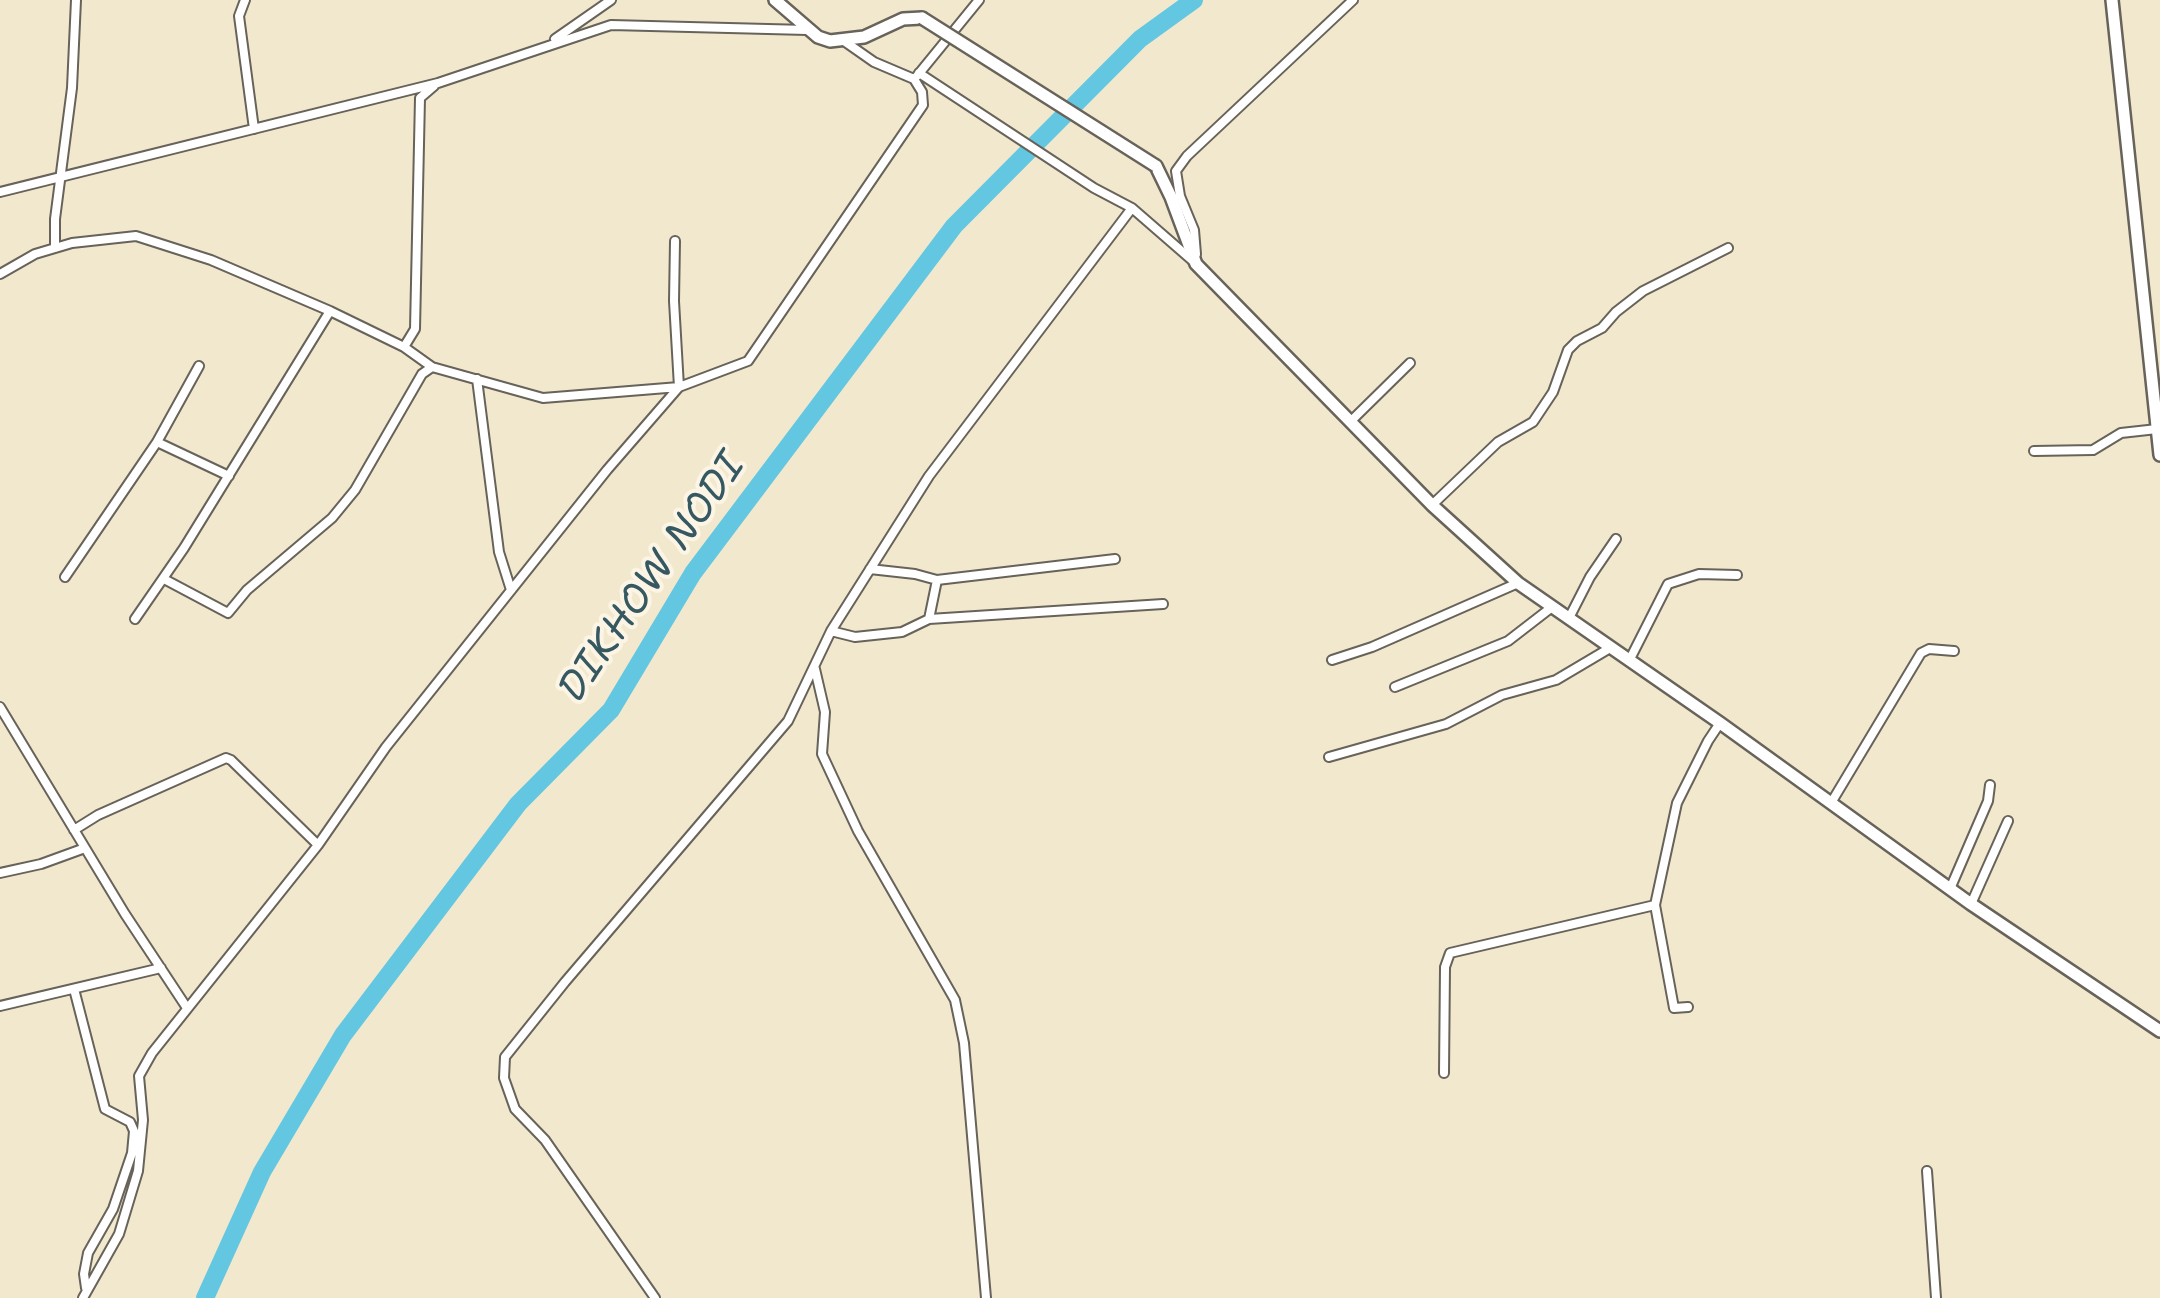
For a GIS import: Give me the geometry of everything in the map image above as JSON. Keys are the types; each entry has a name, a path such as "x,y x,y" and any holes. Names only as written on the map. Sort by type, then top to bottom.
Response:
{"main road":[{"path":"776,0 818,37 844,41 883,31 910,16 922,18 1156,166 1196,264 1432,505 1518,582 1950,890 2160,1031"},
{"path":"2112,0 2160,455"}],"street":[{"path":"55,248 72,88 76,0"},
{"path":"245,0 239,16 254,129"},
{"path":"547,44 612,0"},
{"path":"916,76 979,0"},
{"path":"1196,264 1194,230 1180,196 1176,171 1187,156 1353,0"},
{"path":"0,192 438,84 610,25 809,30"},
{"path":"844,41 874,62 930,80 1094,188 1132,208 1196,264"},
{"path":"0,274 36,254 72,243 136,236 212,260 404,346 432,366 477,380 543,398 679,387 748,361 924,105 916,76"},
{"path":"404,346 415,329 420,98 438,84"},
{"path":"655,1298 545,1140 515,1108 504,1078 505,1057 788,722 832,631 929,476 1132,208"},
{"path":"85,1295 119,1234 138,1172 143,1120 139,1076 187,1008 318,845 386,746 607,470 679,387 674,301 676,241"},
{"path":"1432,505 1498,442 1533,422 1554,392 1568,350 1577,340 1602,328 1643,292 1728,248"},
{"path":"134,620 164,579 330,311"},
{"path":"1351,421 1410,363"},
{"path":"65,577 156,442 199,366"},
{"path":"164,579 228,613 247,590 332,518 355,490 422,374 432,366"},
{"path":"477,380 500,552 511,590"},
{"path":"2034,452 2093,450 2121,433 2157,429"},
{"path":"156,442 229,476"},
{"path":"1569,618 1616,539"},
{"path":"870,569 936,580 1115,559"},
{"path":"1629,661 1668,584 1698,574 1736,575"},
{"path":"929,618 936,580"},
{"path":"1332,660 1372,647 1518,582"},
{"path":"832,631 855,637 902,632 929,618 1163,604"},
{"path":"1394,686 1508,641 1552,607"},
{"path":"1329,757 1446,724 1502,694 1556,680 1610,648"},
{"path":"1831,803 1920,653 1929,649 1954,651"},
{"path":"815,664 816,685 825,712 822,754 858,830 955,1000 964,1043 986,1298"},
{"path":"0,707 187,1008"},
{"path":"1688,1007 1674,1008 1655,905 1677,803 1720,723"},
{"path":"0,731 12,728"},
{"path":"74,830 98,815 226,758 318,845"},
{"path":"1950,890 1988,801 1990,784"},
{"path":"1971,904 2008,820"},
{"path":"0,873 85,848"},
{"path":"1444,1073 1446,967 1450,953 1655,905"},
{"path":"0,1006 161,968"},
{"path":"74,990 105,1110 130,1122 134,1130 132,1153 113,1210 88,1253 85,1295"},
{"path":"1927,1172 1936,1298"}],"waterway":[{"name":"DIKHOW NODI","path":"205,1298 262,1172 343,1035 518,804 611,710 693,573 954,226 1140,39 1194,0"}]}
